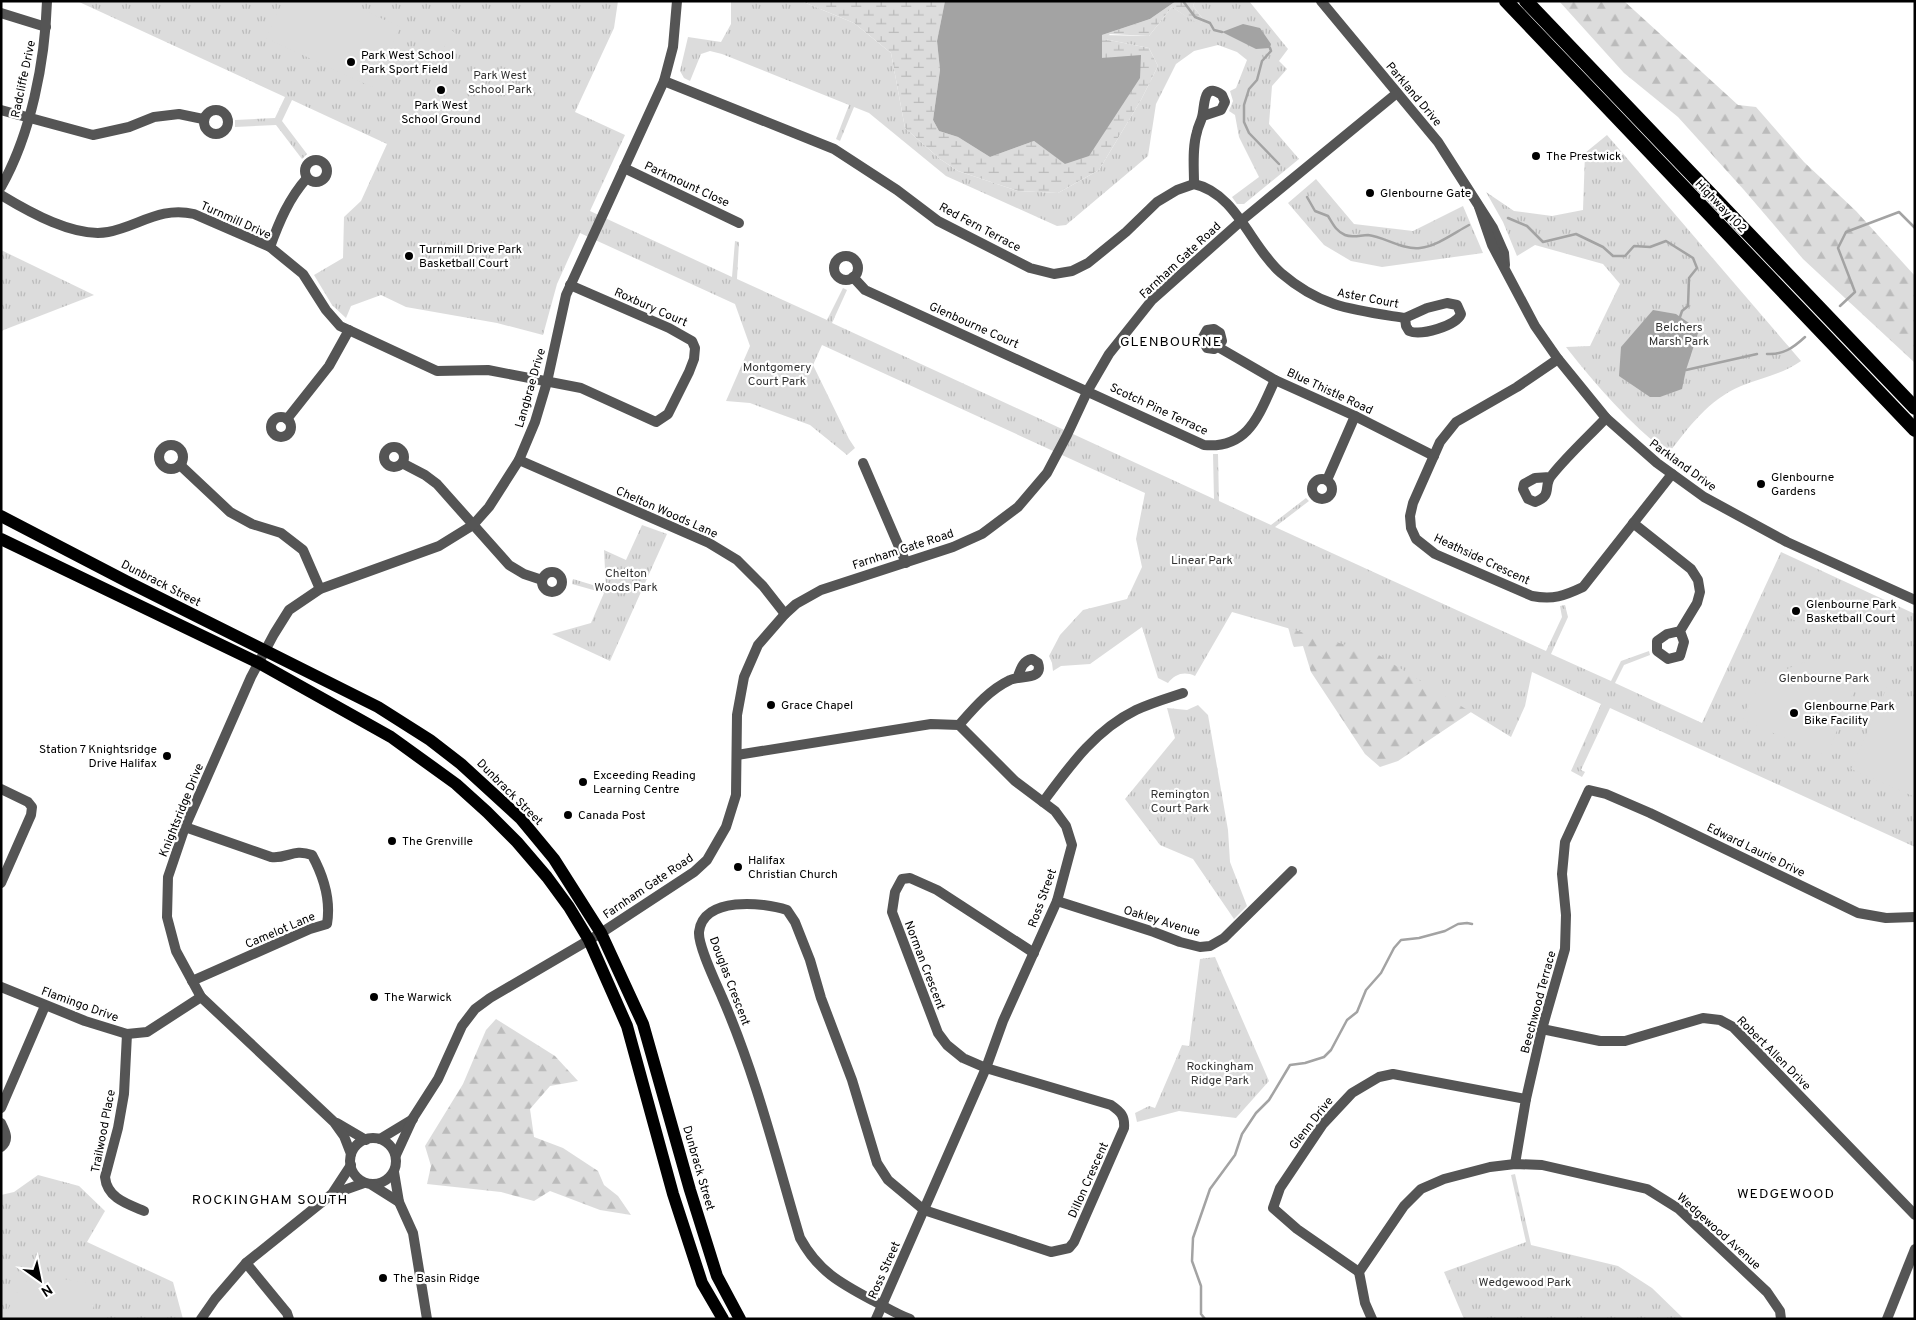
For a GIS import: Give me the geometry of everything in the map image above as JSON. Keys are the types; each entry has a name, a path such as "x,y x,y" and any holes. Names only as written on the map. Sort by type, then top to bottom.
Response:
{"highway":[{"name":"Highway 102","path":"1506,1 1915,430"},
{"name":"Highway 102","path":"1526,1 1915,408"}],"main road":[{"name":"Dunbrack Street","path":"1,516 378,707 430,740 461,764 520,818 554,859 643,1024 690,1190 717,1276 740,1319"},
{"name":"Dunbrack Street","path":"1,538 259,663 391,737 456,784 487,812 547,877 595,937 627,1026 673,1194 702,1283 723,1319"}],"street":[{"name":"Radcliffe Drive","path":"1,187 18,149 28,117 42,57 47,1"},
{"name":"Langbrae Drive","path":"259,663 289,610 320,589 439,546 473,525 489,507 519,460 535,422 547,382 566,295 664,81 673,46 677,1"},
{"name":"Parkland Drive","path":"1321,1 1438,142 1500,242 1504,253 1505,268 1535,326 1558,359 1606,418 1672,474 1704,498 1755,526 1915,600"},
{"path":"1,13 46,27"},
{"name":"Red Fern Terrace","path":"664,81 834,149 898,190 938,221 1030,268 1054,274 1072,271 1088,263 1126,232 1158,202 1177,190 1194,184"},
{"name":"Farnham Gate Road","path":"396,1155 413,1118 438,1079 462,1026 475,1009 490,998 595,937 694,872 707,860 720,839 730,816 736,795 737,716 744,677 758,645 785,614 796,604 821,590 940,552 982,534 1018,507 1046,473 1067,436 1088,390 1109,354 1152,300 1241,221 1397,92"},
{"path":"1,110 92,135 129,127 154,117 179,114 204,119"},
{"path":"1202,116 1196,133 1194,184 1201,185 1215,193 1241,221"},
{"name":"Parkmount Close","path":"624,168 739,222"},
{"path":"270,247 290,202 298,188 308,178"},
{"name":"Turnmill Drive","path":"1,195 74,231 91,234 110,232 154,215 182,211 224,226 270,247 303,274 332,319 349,330 437,371 488,370 547,382"},
{"name":"Aster Court","path":"1241,221 1280,272 1318,299 1349,310 1405,318 1427,308 1447,303 1457,305 1461,314 1451,324 1421,333 1409,331 1405,318"},
{"name":"Glenbourne Court","path":"853,278 865,290 1088,390"},
{"name":"Roxbury Court","path":"547,382 581,388 656,422 668,414 694,359 696,348 686,336 570,285"},
{"path":"287,419 330,366 349,330"},
{"name":"Blue Thistle Road","path":"1218,347 1275,380 1355,416 1434,456"},
{"name":"Heathside Crescent","path":"1558,359 1517,387 1456,422 1446,433 1413,503 1410,528 1416,539 1435,554 1532,596 1548,599 1561,596 1582,587 1672,474"},
{"name":"Scotch Pine Terrace","path":"1088,390 1189,439 1204,445 1216,446 1237,440 1246,432 1258,415 1275,380"},
{"path":"1327,480 1355,416"},
{"path":"1550,477 1606,418"},
{"name":"Chelton Woods Lane","path":"519,460 709,543 737,560 763,586 785,614"},
{"path":"862,463 906,563"},
{"path":"402,464 426,475 437,484 509,565 524,574 542,580"},
{"path":"180,465 230,512 252,524 281,533 303,550 320,589"},
{"path":"1633,523 1692,569 1698,580 1700,592 1697,603 1680,631"},
{"name":"Knightsridge Drive","path":"259,663 185,827 168,877 167,918 176,951 201,997 334,1122 344,1136 352,1154"},
{"path":"737,755 932,724 959,725 978,703 1002,684 1018,676"},
{"path":"1043,802 1090,743 1114,724 1135,711 1183,693"},
{"name":"Ross Street","path":"876,1319 986,1068 1003,1021 1057,901 1072,845 1066,826 1055,811 1015,781 959,725"},
{"path":"1,789 28,802 32,807 31,815 1,883"},
{"name":"Edward Laurie Drive","path":"1589,790 1606,794 1650,813 1858,913 1886,918 1915,917"},
{"name":"Beechwood Terrace","path":"1515,1164 1526,1099 1542,1029 1565,949 1566,915 1562,874 1565,842 1589,790"},
{"name":"Camelot Lane","path":"185,827 271,857 279,858 294,852 304,852 312,855 324,883 330,910 327,924 310,929 192,981"},
{"name":"Oakley Avenue","path":"1057,901 1180,942 1210,946 1224,938 1292,871"},
{"name":"Norman Crescent","path":"986,1068 963,1058 947,1045 938,1033 892,912 895,892 902,879 910,878 937,890 1034,953"},
{"name":"Douglas Crescent","path":"882,1305 842,1284 823,1271 808,1253 800,1238 759,1096 737,1032 716,984 700,940 702,923 711,912 723,906 764,904 787,910 795,922 810,960 820,998 852,1080 877,1163 888,1180 924,1210"},
{"name":"Flamingo Drive","path":"1,986 45,1006 127,1034 147,1032 201,997"},
{"path":"1,1108 45,1006"},
{"name":"Robert Allen Drive","path":"1542,1029 1600,1042 1625,1040 1703,1018 1720,1020 1732,1027 1915,1215"},
{"name":"Trailwood Place","path":"127,1034 124,1094 118,1128 105,1177 112,1194 120,1201 144,1212"},
{"name":"Dillon Crescent","path":"924,1210 1051,1252 1069,1248 1074,1242 1121,1136 1125,1119 1121,1112 1111,1105 986,1068"},
{"name":"Glenn Drive","path":"1359,1272 1297,1229 1273,1208 1280,1188 1318,1132 1352,1093 1379,1077 1393,1074 1526,1099"},
{"path":"332,1194 350,1165 352,1154 360,1143 366,1140 380,1139 413,1118"},
{"path":"1,1122 7,1136 4,1145 1,1147"},
{"name":"Knightsridge Drive","path":"334,1122 366,1140"},
{"path":"380,1139 393,1148 396,1155 397,1161 394,1172 399,1202 413,1233 427,1319"},
{"name":"Wedgewood Avenue","path":"1359,1272 1404,1206 1421,1189 1444,1178 1490,1167 1515,1164 1542,1165 1647,1189 1679,1209 1767,1292 1780,1311 1781,1319"},
{"path":"350,1165 355,1176 399,1202"},
{"path":"201,1319 214,1299 246,1263 332,1194 347,1187 385,1182 394,1172"},
{"path":"1887,1319 1915,1249"},
{"path":"246,1263 287,1313 289,1319"},
{"path":"1359,1272 1365,1303 1372,1319"},
{"path":"882,1305 910,1319"}],"green space":[{"path":"77,1 618,1 614,28 575,112 625,135 590,211 732,277 735,241 739,242 737,279 827,320 843,288 847,290 832,323 1214,499 1213,454 1218,454 1219,501 1271,525 1306,498 1309,501 1275,527 1546,651 1562,617 1560,606 1565,605 1568,617 1551,654 1611,681 1621,661 1649,651 1650,655 1624,665 1615,683 1702,723 1781,552 1915,614 1915,847 1610,708 1581,770 1585,772 1582,777 1571,771 1601,704 1532,672 1525,706 1511,737 1377,654 1232,612 1195,676 1180,674 1168,683 1158,678 1142,627 1090,664 1061,666 1053,671 1049,656 1060,635 1083,610 1127,599 1142,567 1136,539 1145,493 822,345 813,365 855,448 847,455 810,425 750,403 726,401 750,346 735,304 580,233 557,284 543,335 497,323 406,307 381,295 351,306 346,318 332,305 314,275 343,258 344,217 361,201 387,144 292,100 282,121 307,154 302,159 276,125 235,127 235,120 275,118 285,97"},
{"name":"Park West School Park Sport Field","path":"283,1 344,1 400,27 372,87 266,38"},
{"path":"731,1 801,1 854,23 891,53 905,128 940,159 958,171 1018,191 1058,193 1099,170 1141,100 1158,66 1149,48 1104,39 1103,35 1149,36 1172,7 1200,25 1203,19 1193,6 1195,1 1249,1 1288,49 1279,61 1287,69 1272,86 1269,124 1299,159 1244,204 1237,204 1232,197 1259,177 1239,137 1235,115 1229,111 1233,101 1230,91 1236,88 1247,60 1237,52 1218,45 1194,51 1176,64 1156,104 1148,156 1066,225 1057,226 946,176 869,113 854,107 840,141 836,139 849,105 722,54 710,51 701,54 690,81 684,78 680,71 688,37 721,42 731,24"},
{"path":"801,1 945,1 937,41 940,70 933,120 939,131 958,137 990,157 1034,141 1066,164 1102,58 1102,35 1150,19 1176,1 1195,1 1193,6 1203,19 1200,26 1172,7 1149,36 1110,34 1104,39 1149,48 1158,66 1141,100 1099,170 1058,193 1018,191 958,171 940,159 905,128 891,53 854,23"},
{"path":"1559,1 1624,1 1738,105 1756,107 1804,162 1856,211 1915,276 1915,363 1803,259 1678,117 1624,73"},
{"path":"444,23 456,34 431,61 419,50"},
{"name":"Belchers Marsh Park","path":"1607,135 1801,361 1779,373 1729,392 1700,415 1668,454 1614,404 1566,347 1590,346 1620,284 1603,264 1535,245 1517,256 1503,222 1486,192 1514,211 1552,216 1583,210 1585,153"},
{"path":"1316,179 1354,224 1413,231 1463,206 1483,253 1382,267 1351,261 1324,245 1288,203"},
{"path":"1,250 94,295 1,331"},
{"name":"Chelton Woods Park","path":"642,525 667,534 610,661 552,634 591,623 604,593 572,584 573,579 606,589 604,550 626,560"},
{"name":"Glenbourne Park Basketball Court","path":"1785,595 1815,609 1807,626 1777,612"},
{"path":"1319,599 1477,708 1398,761 1380,767 1365,754 1311,672 1303,646 1294,647 1293,645 1288,627"},
{"name":"Glenbourne Park Bike Facility","path":"1811,660 1844,662 1863,670 1826,756 1743,720 1752,698 1759,688 1788,668"},
{"path":"1887,687 1915,700 1915,797 1851,769"},
{"name":"Remington Court Park","path":"1198,705 1208,715 1228,830 1230,862 1247,906 1234,919 1193,859 1160,845 1125,799 1175,738 1167,708 1187,710"},
{"name":"Rockingham Ridge Park","path":"1215,957 1269,1081 1236,1118 1179,1111 1137,1122 1135,1113 1149,1106 1155,1108 1182,1045 1189,1046 1200,959"},
{"path":"496,1019 555,1056 578,1081 550,1086 530,1109 534,1137 563,1148 598,1171 604,1185 618,1196 631,1215 600,1210 550,1191 534,1201 501,1192 427,1184 431,1166 425,1146 463,1084 486,1030"},
{"name":"Wedgewood Park","path":"1515,1174 1531,1245 1618,1266 1652,1288 1684,1319 1464,1319 1444,1272 1526,1242 1511,1175"},
{"path":"38,1175 79,1186 105,1211 87,1242 173,1282 183,1319 1,1319 1,1195 14,1192"},
{"path":"32,1278 57,1278 100,1285 90,1319 4,1319 18,1291"}],"shaded area":[{"path":"945,1 1176,1 1150,19 1102,35 1102,58 1141,55 1140,78 1089,156 1065,164 1034,141 990,157 958,137 939,131 933,120 940,70 937,41"},
{"path":"1243,24 1260,28 1271,44 1270,48 1256,49 1222,32"},
{"path":"1653,310 1676,314 1699,330 1682,389 1660,397 1650,397 1619,376 1621,347"}],"waterway":[{"path":"1183,1 1195,17 1210,23 1214,30 1222,32"},
{"path":"1270,48 1271,51 1262,61 1257,80 1249,89 1244,105 1244,122 1249,133 1279,164"},
{"path":"1307,197 1315,211 1328,216 1337,229 1345,235 1374,236 1407,247 1420,248 1433,245 1469,225"},
{"path":"1840,306 1855,292 1838,248 1846,232 1899,212 1915,228"},
{"path":"1508,218 1527,226 1543,242 1576,234 1603,247 1613,256 1625,256 1634,246 1650,247 1666,241 1693,258 1697,268 1689,278 1688,306 1682,311 1680,317"},
{"path":"1767,354 1788,350 1805,337"},
{"path":"1686,370 1757,354"},
{"path":"1205,1319 1201,1314 1201,1286 1192,1261 1193,1238 1210,1189 1235,1155 1242,1134 1256,1113 1269,1100 1290,1065 1324,1057 1331,1050 1347,1020 1357,1012 1366,990 1381,973 1394,948 1401,940 1419,938 1445,931 1458,924 1472,924"}],"place":[{"name":"Park West School Park Sport Field","path":"351,62"},
{"name":"Park West School Ground","path":"441,90"},
{"name":"The Prestwick","path":"1536,156"},
{"name":"Glenbourne Gate","path":"1370,193"},
{"name":"Turnmill Drive Park Basketball Court","path":"409,256"},
{"name":"Glenbourne Gardens","path":"1761,484"},
{"name":"Glenbourne Park Basketball Court","path":"1796,611"},
{"name":"Grace Chapel","path":"771,705"},
{"name":"Glenbourne Park Bike Facility","path":"1794,713"},
{"name":"Station 7 Knightsridge Drive Halifax","path":"167,756"},
{"name":"Exceeding Reading Learning Centre","path":"583,782"},
{"name":"Canada Post","path":"568,815"},
{"name":"The Grenville","path":"392,841"},
{"name":"Halifax Christian Church","path":"738,867"},
{"name":"The Warwick","path":"374,997"},
{"name":"The Basin Ridge","path":"383,1278"}],"district":[{"name":"GLENBOURNE","path":"1171,341"},
{"name":"WEDGEWOOD","path":"1786,1193"},
{"name":"ROCKINGHAM SOUTH","path":"270,1199"}],"park label":[{"name":"Park West School Park","path":"500,82"},
{"name":"Montgomery Court Park","path":"777,374"},
{"name":"Linear Park","path":"1202,560"},
{"name":"Glenbourne Park","path":"1824,678"}]}
